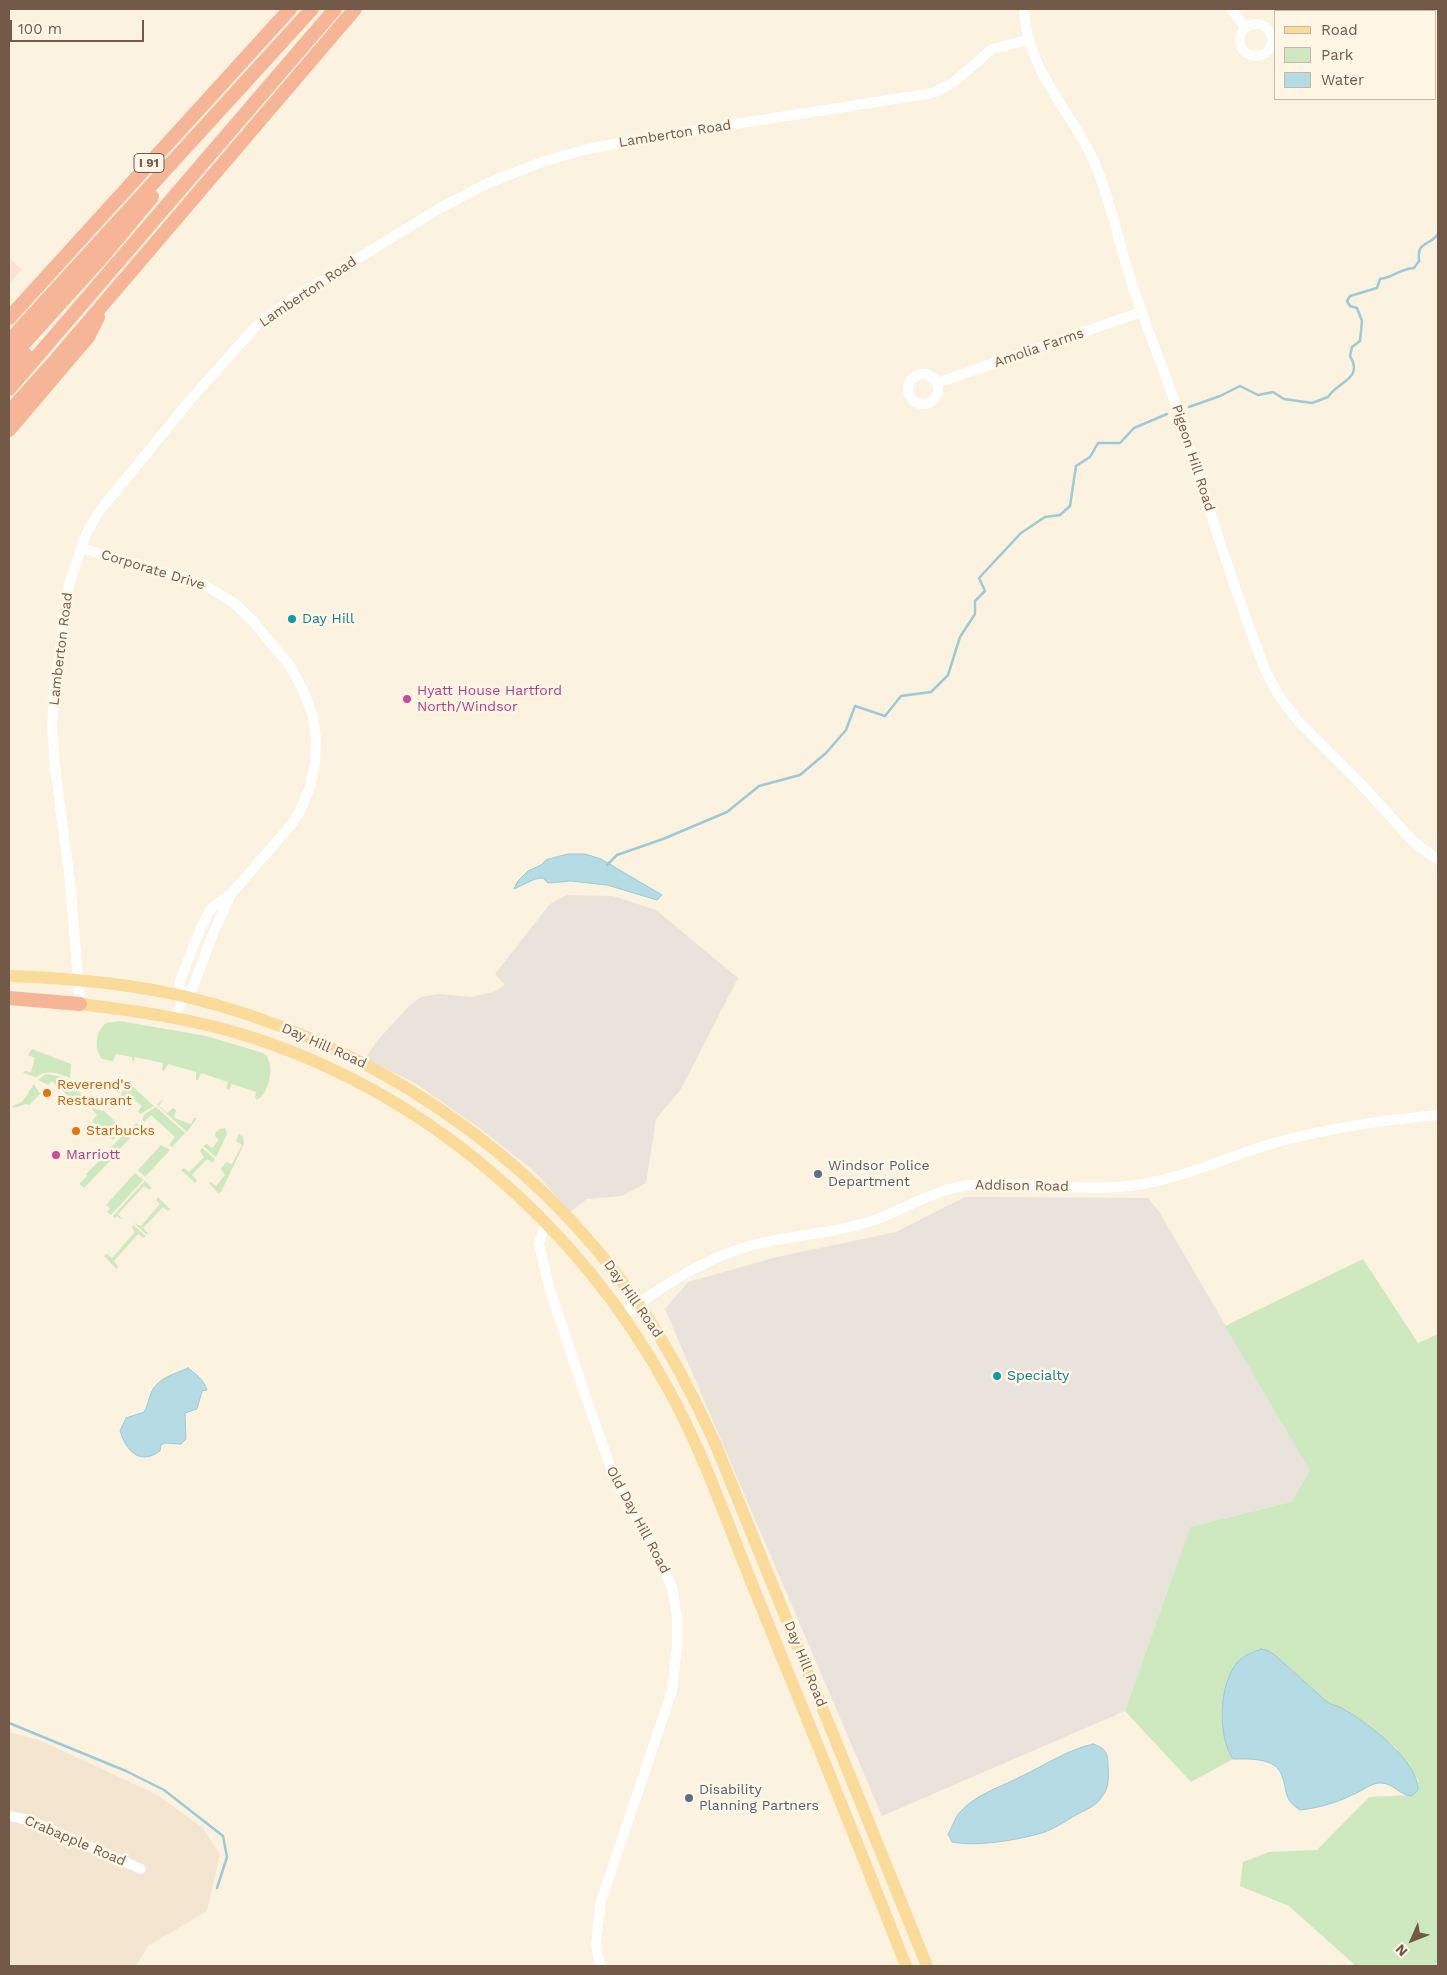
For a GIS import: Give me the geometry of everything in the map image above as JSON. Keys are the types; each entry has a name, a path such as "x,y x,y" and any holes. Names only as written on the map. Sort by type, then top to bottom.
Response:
{"highway":[{"name":"I 91","path":"9,318 290,9"},
{"path":"9,341 312,9"},
{"path":"9,389 334,9"},
{"path":"9,412 355,9"},
{"path":"9,360 125,230 186,155 202,130"},
{"path":"9,374 172,191 202,163"},
{"path":"9,430 88,337 101,307"},
{"path":"9,998 80,1004"}],"main road":[{"name":"Day Hill Road","path":"9,976 78,980 142,988 182,996 283,1027 337,1050 386,1075 430,1102 514,1166 560,1208 602,1256 638,1304 676,1364 716,1443 927,1966"},
{"name":"Day Hill Road","path":"80,1004 176,1019 232,1032 283,1048 328,1067 378,1093 425,1122 463,1149 507,1185 546,1222 581,1260 623,1315 660,1374 683,1416 846,1814 906,1966"},
{"path":"378,1093 386,1075"},
{"path":"463,1149 474,1134"},
{"path":"783,1660 801,1655"},
{"path":"846,1814 863,1807"}],"street":[{"name":"Pigeon Hill Road","path":"1024,9 1028,40 1052,93 1084,142 1097,168 1141,312 1177,408 1266,672 1278,696 1299,722 1358,781 1414,842 1438,860"},
{"path":"1231,9 1246,28"},
{"name":"Lamberton Road","path":"80,1004 70,881 55,768 52,727 55,682 69,585 81,548 98,513 108,499 258,324 292,299 440,208 488,184 542,162 584,150 637,139 933,93 954,82 992,49 1028,40"},
{"name":"Amolia Farms","path":"937,384 1141,312"},
{"name":"Corporate Drive","path":"81,548 201,583 234,603 251,619 290,666 303,690 313,716 316,739 315,763 310,787 292,824 231,894 215,905 202,924 180,982 182,996 176,1019"},
{"name":"Addison Road","path":"623,1315 695,1268 734,1251 849,1228 969,1185 1114,1187 1143,1184 1181,1175 1233,1156 1314,1132 1360,1123 1438,1115"},
{"name":"Old Day Hill Road","path":"546,1222 539,1243 542,1257 549,1286 585,1395 614,1477 656,1550 672,1586 677,1617 677,1646 672,1691 601,1901 596,1943 600,1966"},
{"name":"Crabapple Road","path":"9,1816 28,1820 141,1869"}],"shaded area":[{"path":"9,257 22,270 9,284"},
{"path":"567,895 613,896 656,910 738,978 681,1089 656,1119 646,1183 622,1196 587,1199 570,1212 534,1171 482,1130 415,1083 365,1059 377,1041 409,1006 421,997 439,994 471,997 493,992 505,985 495,974 550,904"},
{"path":"965,1197 1148,1198 1160,1213 1310,1471 1291,1502 1190,1527 1125,1711 882,1816 665,1309 688,1282 777,1257 896,1232"},
{"path":"9,1732 41,1741 156,1794 203,1828 220,1855 207,1911 148,1946 136,1966 9,1966"}],"green space":[{"path":"120,1021 206,1036 263,1053 270,1063 268,1085 257,1100 255,1097 256,1092 232,1084 229,1090 226,1088 228,1082 201,1073 198,1080 196,1080 196,1072 168,1064 164,1071 162,1069 163,1063 135,1057 133,1064 132,1057 116,1054 113,1061 102,1059 97,1046 100,1031 106,1023"},
{"path":"32,1049 71,1064 70,1078 53,1073 45,1073 36,1077 23,1073 25,1071 31,1072 35,1058 28,1055"},
{"path":"46,1074 70,1081 78,1088 83,1101 75,1095 71,1099 52,1081 48,1085 38,1080"},
{"path":"34,1084 40,1094 29,1105 26,1104 13,1108 12,1106 23,1100"},
{"path":"125,1084 131,1085 154,1106 140,1114 138,1111 142,1106 127,1093 122,1098 120,1097"},
{"path":"163,1099 159,1106 167,1113 173,1108 176,1110 174,1118 191,1124 194,1118 197,1118 187,1132 157,1105"},
{"path":"156,1107 185,1133 172,1147 169,1145 175,1137 151,1115 144,1122 142,1119 145,1114"},
{"path":"91,1108 104,1111 125,1131 117,1135 113,1140 92,1121 97,1115"},
{"path":"136,1123 141,1126 117,1152 111,1147"},
{"path":"225,1128 227,1134 216,1157 203,1146 207,1144 212,1148 219,1140 215,1133"},
{"path":"239,1134 243,1137 244,1144 221,1192 218,1193 209,1183 211,1182 216,1186 225,1175 221,1169 226,1162 232,1164 242,1145 236,1141"},
{"path":"161,1145 170,1150 145,1177 138,1170"},
{"path":"202,1148 215,1159 213,1163 207,1159 192,1175 197,1180 195,1183 181,1170 184,1168 189,1172 204,1157 200,1151"},
{"path":"108,1152 114,1157 84,1188 79,1184 87,1176 86,1174"},
{"path":"135,1173 143,1180 111,1215 107,1212 110,1208 106,1205"},
{"path":"145,1181 152,1188 149,1190 144,1186 118,1214 123,1220 117,1216 115,1218 113,1216"},
{"path":"158,1197 170,1209 168,1211 163,1207 143,1228 148,1233 147,1235 134,1223 141,1226 160,1204 156,1200"},
{"path":"133,1225 146,1236 143,1238 138,1234 114,1261 118,1266 117,1269 104,1256 107,1254 112,1258 135,1232 132,1228"},
{"path":"1363,1259 1418,1343 1438,1334 1438,1966 1356,1966 1289,1906 1240,1886 1243,1862 1269,1852 1317,1850 1369,1797 1413,1795 1418,1780 1395,1747 1345,1709 1334,1707 1276,1656 1264,1651 1244,1656 1228,1751 1233,1759 1191,1782 1125,1711 1190,1527 1291,1502 1310,1471 1225,1326"}],"water":[{"path":"568,854 585,854 601,859 662,895 657,900 607,885 571,881 548,883 543,878 535,879 514,889 517,882 528,871 541,865 546,860"},
{"path":"188,1368 202,1380 207,1390 202,1391 197,1409 185,1413 186,1439 181,1444 165,1443 161,1445 160,1451 146,1457 134,1454 126,1444 120,1431 126,1418 144,1412 151,1393 157,1384 167,1377"},
{"path":"1261,1649 1269,1651 1276,1656 1326,1701 1357,1717 1380,1735 1402,1756 1410,1767 1416,1779 1418,1790 1412,1796 1403,1794 1389,1785 1378,1783 1333,1803 1300,1810 1288,1799 1282,1776 1274,1765 1261,1760 1233,1759 1224,1737 1222,1724 1222,1710 1227,1684 1231,1672 1239,1660"},
{"path":"1093,1744 1101,1747 1105,1752 1108,1783 1106,1791 1093,1806 1051,1829 1032,1836 974,1844 952,1842 948,1834 956,1818 975,1799 1066,1753"}],"waterway":[{"path":"1189,407 1220,396 1240,386 1258,395 1273,392 1284,399 1312,403 1328,397 1352,375 1354,370 1350,356 1352,347 1360,341 1362,321 1357,308 1350,306 1347,301 1350,296 1377,288 1380,279 1414,268 1419,261 1422,247 1438,234"},
{"path":"607,865 617,855 663,839 727,812 759,786 800,775 826,753 846,730 855,706 885,716 901,696 931,692 948,675 960,637 975,614 975,601 985,591 979,578 1021,533 1045,517 1060,515 1070,506 1076,466 1090,457 1098,443 1120,443 1134,428 1167,414"},
{"path":"9,1723 126,1771 164,1790 223,1836 227,1857 217,1888"}],"place":[{"name":"Day Hill","path":"292,619"},
{"name":"Hyatt House Hartford North/Windsor","path":"407,699"},
{"name":"Reverend's Restaurant","path":"47,1093"},
{"name":"Starbucks","path":"76,1131"},
{"name":"Marriott","path":"56,1155"},
{"name":"Windsor Police Department","path":"818,1174"},
{"name":"Specialty","path":"997,1376"},
{"name":"Disability Planning Partners","path":"689,1798"}]}
